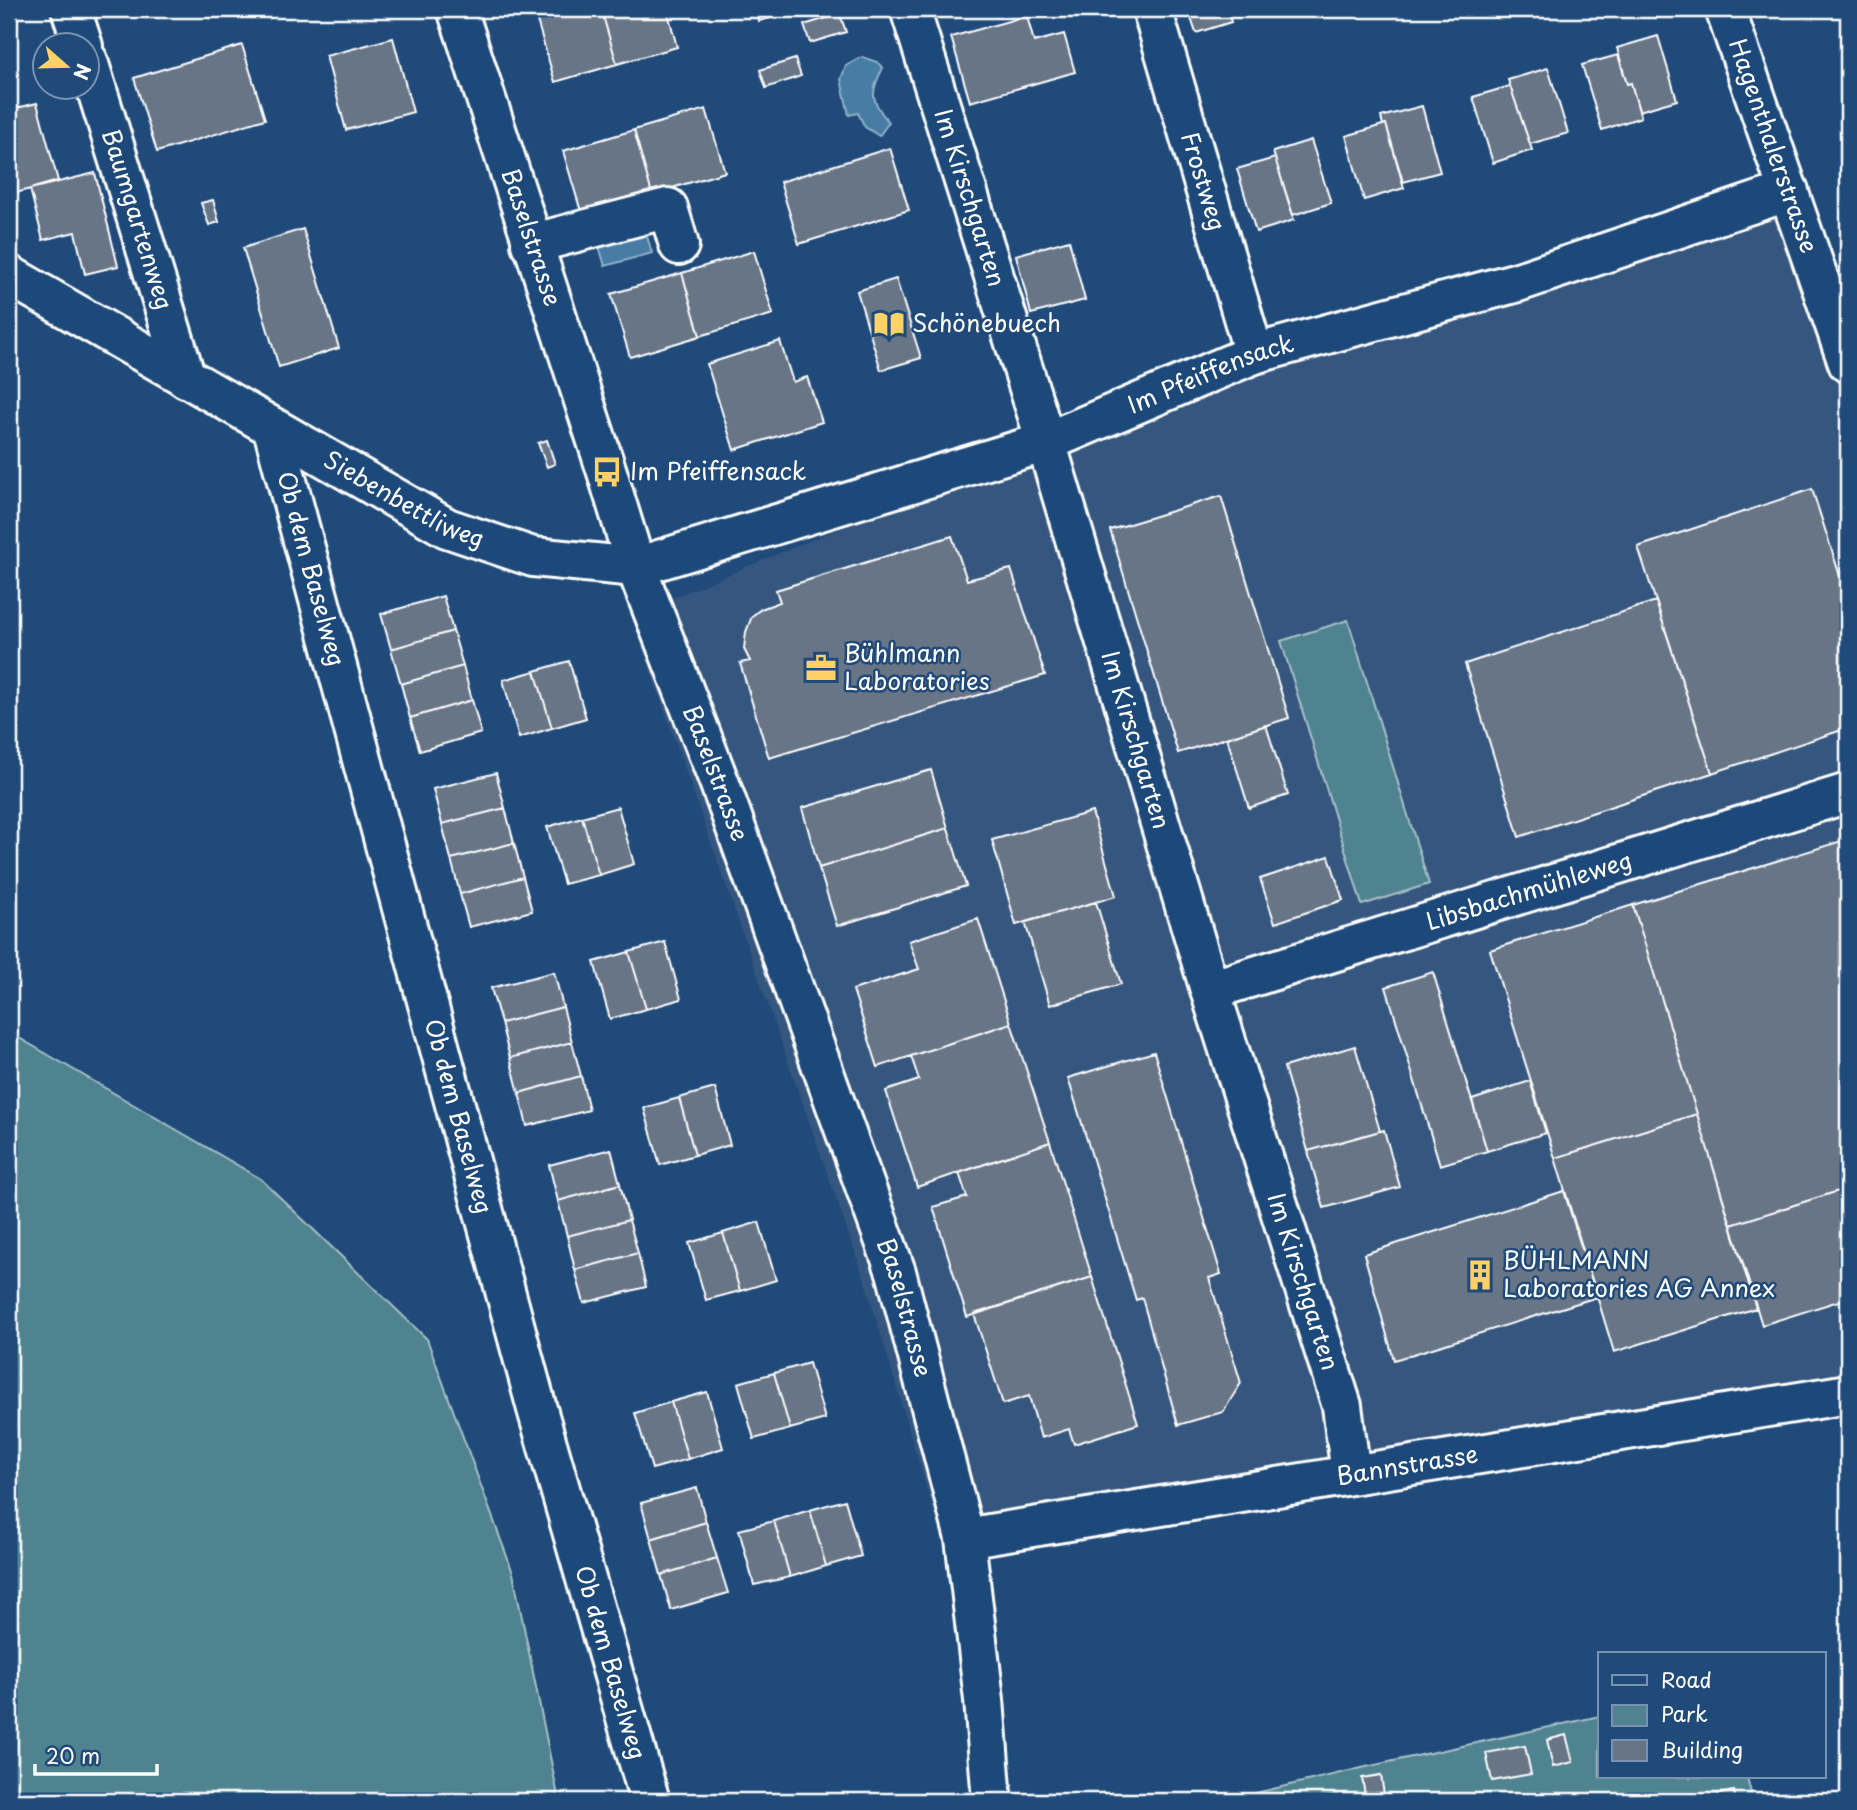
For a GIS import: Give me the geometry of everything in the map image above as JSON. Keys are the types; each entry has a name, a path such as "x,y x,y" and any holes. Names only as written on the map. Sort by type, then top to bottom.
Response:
{"street":[{"path":"71,9 78,32"},
{"name":"Baselstrasse","path":"457,9 636,567 720,784 896,1272 965,1538 984,1700 992,1801"},
{"name":"Im Kirschgarten","path":"910,9 1046,442 1210,990 1342,1406 1351,1474"},
{"name":"Frostweg","path":"1152,9 1254,355"},
{"name":"Hagenthalerstrasse","path":"1726,9 1848,362"},
{"name":"Baumgartenweg","path":"101,102 186,378"},
{"name":"Im Pfeiffensack","path":"636,567 1046,442 1254,355 1518,282 1789,191"},
{"path":"531,244 668,208 679,245"},
{"name":"Siebenbettliweg","path":"9,275 447,528 533,557 636,567"},
{"name":"Ob dem Baselweg","path":"273,429 534,1395 650,1801"},
{"name":"Libsbachmühleweg","path":"1210,990 1848,793"},
{"name":"Bannstrasse","path":"965,1538 1848,1394"}],"shaded area":[{"path":"862,57 877,62 883,68 874,96 878,108 889,122 879,136 865,127 858,113 849,115 841,79 846,66"},
{"path":"1789,191 1848,363 1848,1394 1351,1474 949,1563 864,1278 631,615 1046,442"},
{"path":"646,233 652,253 605,266 599,246"}],"green space":[{"path":"1348,620 1429,884 1362,905 1281,641"},
{"path":"9,1032 261,1179 427,1339 513,1573 559,1801 9,1801"},
{"path":"1598,1716 1598,1778 1747,1778 1753,1801 1222,1801"}],"building":[{"path":"565,9 601,9 617,64 555,82 536,17"},
{"path":"601,9 667,9 677,47 617,64"},
{"path":"755,9 795,9 796,11 759,21"},
{"path":"1188,9 1227,9 1231,22 1196,33"},
{"path":"840,14 846,32 810,43 804,25"},
{"path":"1027,16 1034,42 1064,34 1075,72 970,102 951,37"},
{"path":"1658,36 1677,100 1639,111 1631,83 1627,84 1617,48"},
{"path":"393,38 413,112 346,130 326,56"},
{"path":"242,45 265,119 157,152 134,78"},
{"path":"1618,55 1627,84 1631,83 1641,117 1602,130 1582,65"},
{"path":"795,59 801,76 766,88 760,70"},
{"path":"1548,68 1568,133 1530,144 1508,80"},
{"path":"1510,86 1532,150 1493,163 1473,97"},
{"path":"37,103 58,181 9,195 9,110"},
{"path":"1422,106 1440,172 1403,182 1386,124 1383,125 1381,117"},
{"path":"706,109 725,172 652,194 634,130"},
{"path":"1386,124 1404,188 1364,200 1346,136"},
{"path":"634,130 652,194 582,215 563,151"},
{"path":"1311,140 1331,203 1293,215 1273,152"},
{"path":"890,148 909,210 799,244 780,182"},
{"path":"1275,158 1294,220 1256,232 1237,169"},
{"path":"95,173 118,266 85,274 75,232 43,240 30,189"},
{"path":"213,200 219,222 209,225 201,203"},
{"path":"303,229 339,348 279,367 243,248"},
{"path":"1069,240 1085,300 1031,314 1016,255"},
{"path":"754,251 773,314 700,336 682,273"},
{"path":"682,273 700,336 630,357 611,294"},
{"name":"Schönebuech","path":"896,279 921,358 881,370 857,291"},
{"path":"780,341 793,382 807,377 822,422 734,450 707,364"},
{"path":"547,440 555,464 547,467 538,443"},
{"path":"1812,489 1848,601 1848,728 1712,773 1638,547"},
{"path":"1221,496 1289,718 1178,753 1110,530"},
{"path":"952,536 967,580 1011,569 1045,675 769,758 740,663 750,661 744,649 752,616 761,609 780,602 776,590"},
{"path":"443,596 453,631 391,649 381,614"},
{"path":"1656,601 1712,773 1519,837 1465,664"},
{"path":"453,631 463,666 401,684 391,649"},
{"path":"569,661 586,718 552,728 535,671"},
{"path":"463,666 472,700 410,718 401,684"},
{"path":"535,671 552,728 519,738 503,680"},
{"path":"472,700 481,733 420,751 410,718"},
{"path":"1266,725 1288,795 1249,808 1227,738"},
{"path":"931,770 948,828 819,868 802,808"},
{"path":"496,773 505,808 442,824 433,789"},
{"path":"618,807 634,864 599,875 582,817"},
{"path":"505,808 514,843 451,859 442,824"},
{"path":"1092,812 1116,896 1016,925 992,840"},
{"path":"582,817 599,875 564,884 547,827"},
{"path":"948,828 966,886 837,926 819,868"},
{"path":"1848,839 1848,1188 1731,1225 1633,905"},
{"path":"514,843 523,877 460,894 451,859"},
{"path":"1329,856 1343,900 1275,923 1260,879"},
{"path":"523,877 532,911 469,927 460,894"},
{"path":"1096,902 1121,984 1050,1005 1025,922"},
{"path":"1633,905 1697,1114 1555,1158 1490,950"},
{"path":"978,919 1011,1023 878,1067 853,990 919,969 909,941"},
{"path":"665,942 681,999 646,1009 629,952"},
{"path":"629,952 646,1009 610,1019 594,962"},
{"path":"554,972 563,1007 501,1023 491,988"},
{"path":"1433,972 1487,1151 1440,1165 1386,987"},
{"path":"563,1007 572,1042 510,1058 501,1023"},
{"path":"1011,1023 1050,1142 917,1187 886,1091 919,1080 911,1056"},
{"path":"572,1042 581,1076 519,1093 510,1058"},
{"path":"1355,1046 1380,1131 1308,1151 1284,1067"},
{"path":"1154,1052 1221,1274 1209,1278 1241,1383 1223,1412 1178,1425 1142,1298 1136,1300 1068,1078"},
{"path":"581,1076 589,1110 527,1126 519,1093"},
{"path":"1530,1081 1546,1133 1487,1151 1472,1100"},
{"path":"715,1088 730,1145 695,1155 679,1098"},
{"path":"679,1098 695,1155 660,1165 644,1108"},
{"path":"1697,1114 1756,1308 1614,1352 1555,1158"},
{"path":"1384,1130 1400,1187 1324,1208 1308,1151"},
{"path":"1050,1142 1092,1277 967,1317 933,1207 967,1197 959,1173"},
{"path":"611,1149 620,1184 558,1201 549,1165"},
{"path":"620,1184 629,1220 567,1236 558,1201"},
{"path":"1848,1188 1848,1298 1762,1325 1731,1225"},
{"name":"BÜHLMANN Laboratories AG Annex","path":"1564,1191 1597,1297 1394,1360 1364,1254"},
{"path":"629,1220 638,1253 575,1270 567,1236"},
{"path":"759,1222 776,1280 740,1291 723,1233"},
{"path":"723,1233 740,1291 706,1300 689,1243"},
{"path":"638,1253 646,1287 584,1303 575,1270"},
{"path":"1092,1277 1138,1424 1074,1444 1069,1429 1041,1438 1029,1396 1003,1404 974,1314"},
{"path":"809,1363 825,1419 790,1429 774,1373"},
{"path":"774,1373 790,1429 754,1439 738,1383"},
{"path":"707,1392 723,1448 688,1459 671,1402"},
{"path":"671,1402 688,1459 652,1469 635,1413"},
{"path":"697,1488 706,1522 651,1539 641,1503"},
{"path":"845,1500 861,1556 826,1566 810,1510"},
{"path":"810,1510 826,1566 790,1577 774,1521"},
{"path":"774,1521 790,1577 754,1585 739,1530"},
{"path":"706,1522 717,1558 661,1575 651,1539"},
{"path":"717,1558 728,1593 671,1610 661,1575"},
{"path":"1566,1735 1573,1762 1553,1767 1547,1740"},
{"path":"1525,1746 1531,1774 1492,1781 1486,1753"},
{"path":"1381,1775 1385,1801 1366,1801 1362,1778"},
{"path":"1734,1791 1736,1801 1716,1801 1714,1795"},
{"path":"1337,1795 1339,1801 1311,1801 1311,1799"}],"place":[{"name":"Schönebuech","path":"889,324"},
{"name":"Im Pfeiffensack","path":"607,472"},
{"name":"Bühlmann Laboratories","path":"821,668"},
{"name":"BÜHLMANN Laboratories AG Annex","path":"1480,1275"}]}
